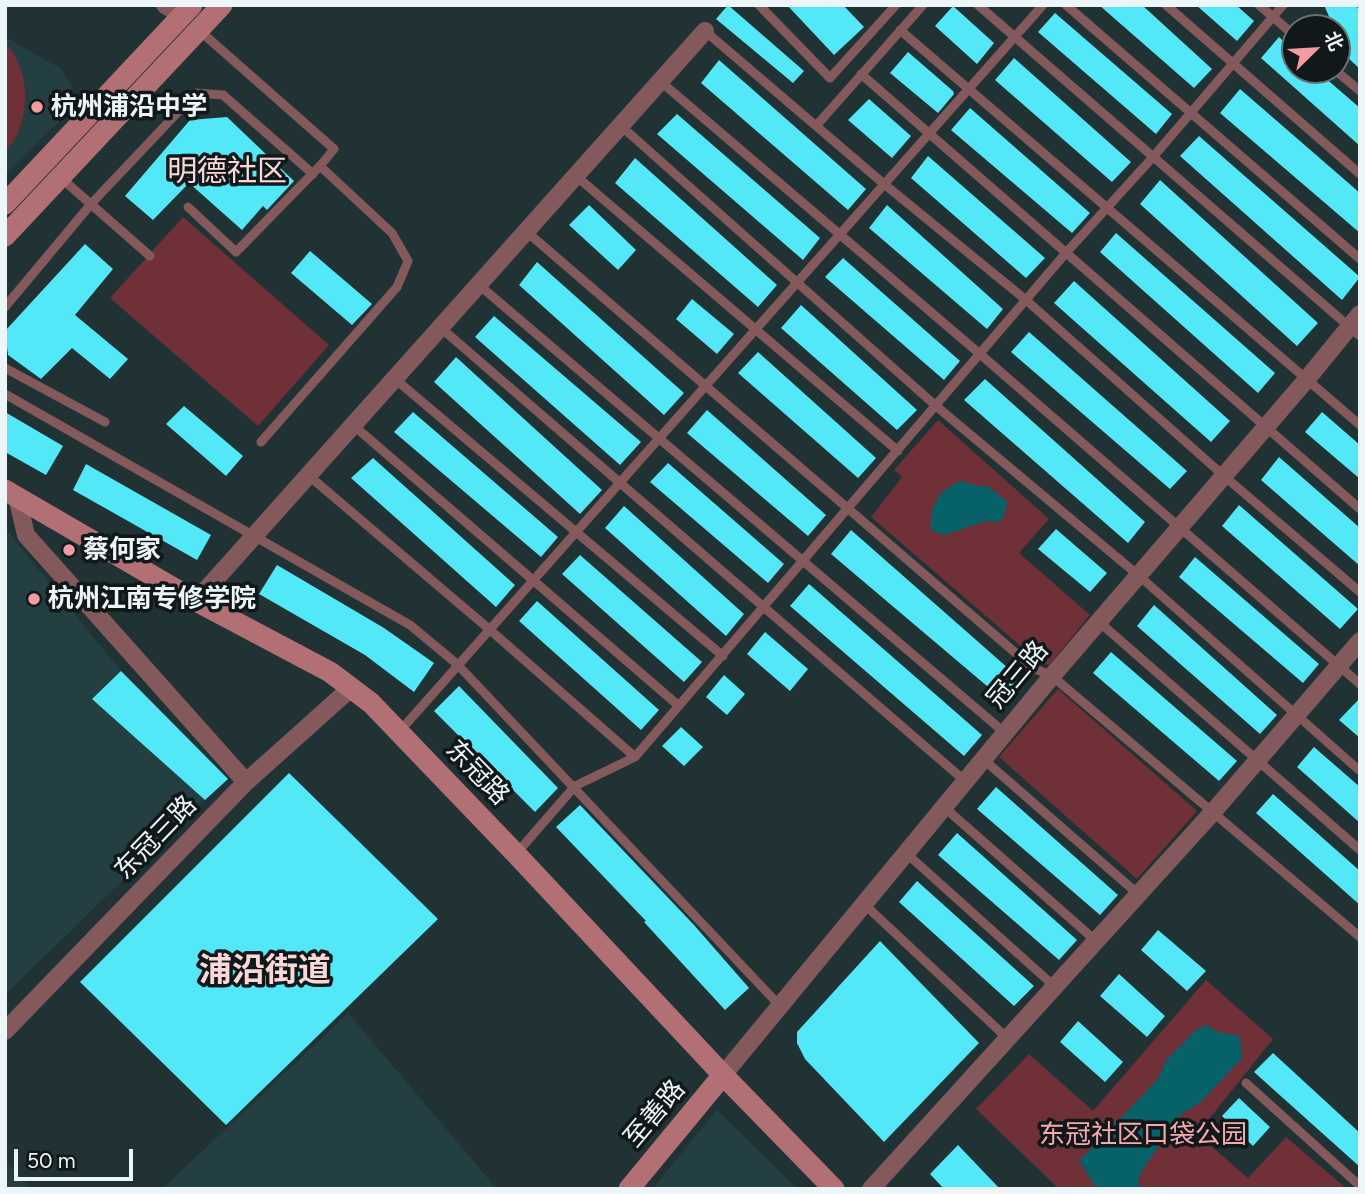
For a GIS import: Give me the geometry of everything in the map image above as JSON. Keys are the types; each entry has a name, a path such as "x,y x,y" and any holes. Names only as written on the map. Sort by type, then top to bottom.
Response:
{"main road":[{"path":"5,236 222,5"},
{"path":"5,204 180,9"},
{"name":"东冠路","path":"11,494 196,601 330,673 371,703 834,1189"},
{"name":"至善路","path":"629,1189 723,1075"}],"street":[{"path":"196,601 705,31"},
{"name":"冠三路","path":"723,1075 1098,621 1356,326"},
{"path":"11,494 26,535 246,782"},
{"path":"871,1189 1213,811 1360,641"},
{"name":"东冠三路","path":"5,1031 246,782 351,688"}],"lane":[{"path":"759,5 830,78 896,5"},
{"path":"880,5 888,14"},
{"path":"816,126 923,5"},
{"path":"978,5 1153,157 1356,326"},
{"path":"399,733 457,664 1043,5"},
{"path":"1066,5 1360,259"},
{"path":"1166,5 1360,174"},
{"path":"1259,5 1281,24"},
{"path":"516,854 575,786 635,757 1065,254 1153,157 1283,5"},
{"path":"188,207 236,252 317,170 334,149 199,29"},
{"path":"900,30 1360,425"},
{"path":"705,31 884,184 1026,300 1224,476 1360,592"},
{"path":"861,74 1360,509"},
{"path":"660,81 1360,684"},
{"path":"5,307 91,204 196,93 223,96 392,233 408,261 397,287 261,442"},
{"path":"621,126 936,406 1138,575 1360,771"},
{"path":"576,176 898,451"},
{"path":"60,177 150,256"},
{"path":"527,232 1033,668 1052,676 1360,937"},
{"path":"479,285 1005,733"},
{"path":"441,328 618,484 965,781"},
{"path":"5,368 105,422"},
{"path":"395,379 723,656"},
{"path":"5,394 255,534 410,625 457,664 780,1006"},
{"path":"353,425 679,706"},
{"path":"308,475 635,757"},
{"path":"1098,621 1360,850"},
{"path":"983,759 1138,894"},
{"path":"944,807 1096,941"},
{"path":"906,853 1054,986"},
{"path":"864,904 1007,1038"},
{"path":"1246,1083 1360,1186"}],"shaded area":[{"name":"杭州浦沿中学","path":"5,37 60,68 71,84 72,101 67,113 5,175"},
{"path":"5,528 121,671 93,698 205,800 5,995"},
{"path":"348,1013 497,1189 162,1189 231,1124"},
{"path":"717,1110 797,1189 652,1189"},
{"path":"5,1160 32,1189 5,1189"}],"green space":[{"path":"5,43 20,68 25,98 20,127 5,152"},
{"path":"183,217 329,345 258,426 110,298"},
{"path":"938,420 1049,519 1019,553 1090,615 1049,665 1038,661 871,517 902,477 894,470"},
{"path":"1058,689 1197,811 1137,879 999,757"},
{"name":"东冠社区口袋公园","path":"1206,980 1273,1039 1197,1134 1248,1178 1286,1137 1347,1189 1059,1189 976,1109 1029,1054 1093,1111"}],"water":[{"path":"961,481 987,486 1007,501 1000,522 986,521 944,535 931,530 932,514 937,500 946,489"},
{"path":"1207,1025 1217,1032 1239,1036 1241,1059 1202,1101 1180,1115 1141,1172 1138,1182 1141,1189 1097,1189 1079,1161 1158,1079 1166,1060 1197,1029"}],"building":[{"path":"728,5 804,71 793,83 716,19"},
{"path":"787,5 843,5 864,27 834,55"},
{"path":"1099,5 1142,5 1212,69 1194,88"},
{"path":"1196,5 1236,5 1254,21 1237,41"},
{"path":"1324,5 1356,5 1360,13 1360,69 1351,61 1351,14 1328,14"},
{"path":"953,6 994,43 977,64 935,26"},
{"path":"1055,13 1172,114 1156,134 1038,32"},
{"path":"1279,37 1281,39 1281,76 1261,58"},
{"path":"908,52 953,91 954,94 938,113 890,73"},
{"path":"1014,58 1131,162 1112,182 995,80"},
{"path":"719,60 866,189 848,210 701,83"},
{"path":"1290,84 1332,84 1360,108 1360,146"},
{"path":"1240,89 1360,193 1360,233 1220,113"},
{"path":"869,99 911,136 892,158 848,120"},
{"path":"970,108 1090,213 1072,233 951,130"},
{"path":"677,114 820,238 803,260 657,134"},
{"path":"227,117 294,181 267,210 263,206 242,230 189,183 153,220 125,196 190,120"},
{"path":"1199,136 1360,277 1342,300 1180,156"},
{"path":"928,156 1045,258 1026,278 911,178"},
{"path":"635,158 777,285 758,307 615,183"},
{"path":"1160,180 1318,323 1297,346 1140,204"},
{"path":"589,205 636,250 618,270 569,225"},
{"path":"887,205 1003,309 987,329 869,228"},
{"path":"1116,233 1275,373 1258,393 1100,252"},
{"path":"85,244 113,269 75,315 128,359 110,379 72,348 41,379 8,355 5,331"},
{"path":"310,251 372,304 352,325 291,273"},
{"path":"843,258 960,361 944,380 825,277"},
{"path":"537,262 684,393 664,415 519,285"},
{"path":"1074,281 1230,421 1211,442 1054,303"},
{"path":"692,299 734,334 717,354 676,319"},
{"path":"801,305 917,410 897,430 781,328"},
{"path":"494,316 641,442 620,465 475,337"},
{"path":"1029,332 1187,471 1170,489 1011,352"},
{"path":"758,352 876,458 858,478 738,373"},
{"path":"456,357 602,490 580,514 434,382"},
{"path":"985,379 1145,522 1128,543 964,400"},
{"path":"184,406 243,456 226,476 166,424"},
{"path":"707,410 826,515 808,536 687,433"},
{"path":"5,412 63,446 46,475 5,452"},
{"path":"413,412 558,537 541,557 394,432"},
{"path":"1322,412 1360,445 1360,479 1305,432"},
{"path":"1279,457 1360,528 1360,566 1261,480"},
{"path":"373,458 515,585 496,607 351,478"},
{"path":"668,463 784,564 768,583 650,482"},
{"path":"86,464 211,535 197,560 73,490"},
{"path":"1239,505 1358,609 1340,629 1222,526"},
{"path":"624,506 744,614 726,636 605,528"},
{"path":"1056,529 1107,573 1090,592 1038,549"},
{"path":"851,530 1025,683 1007,703 831,554"},
{"path":"580,555 702,662 684,682 562,574"},
{"path":"1195,557 1319,664 1303,683 1179,577"},
{"path":"277,565 384,628 434,663 414,692 365,655 259,594"},
{"path":"809,584 982,735 964,756 790,606"},
{"path":"537,601 659,710 641,730 519,621"},
{"path":"1154,605 1277,715 1260,734 1137,626"},
{"path":"765,632 808,669 790,691 747,654"},
{"path":"1111,652 1237,761 1219,781 1093,673"},
{"path":"121,671 228,779 205,800 92,699"},
{"path":"724,675 745,694 727,715 706,697"},
{"path":"459,686 558,788 535,812 434,711"},
{"path":"1360,698 1360,738 1339,720"},
{"path":"681,727 703,747 684,766 662,746"},
{"path":"1314,747 1360,787 1360,823 1297,767"},
{"path":"289,773 438,919 226,1125 80,982"},
{"path":"996,787 1118,895 1100,915 977,809"},
{"path":"1273,794 1360,871 1360,905 1256,813"},
{"path":"580,805 694,925 749,988 725,1010 644,922 646,921 556,827"},
{"path":"957,833 1077,940 1059,960 938,855"},
{"path":"917,881 1034,986 1014,1006 899,902"},
{"path":"1158,930 1206,971 1187,991 1141,950"},
{"path":"880,941 979,1043 884,1142 805,1059 797,1043 797,1032"},
{"path":"1119,974 1165,1016 1147,1037 1100,996"},
{"path":"1078,1021 1123,1062 1105,1082 1060,1042"},
{"path":"1273,1053 1360,1133 1360,1167 1254,1072"},
{"path":"1239,1098 1270,1127 1253,1146 1222,1116"},
{"path":"958,1145 1000,1189 944,1189 930,1174"}],"place":[{"name":"杭州浦沿中学","path":"37,107"},
{"name":"蔡何家","path":"69,550"},
{"name":"杭州江南专修学院","path":"34,599"}],"district":[{"name":"明德社区","path":"227,172"},
{"name":"浦沿街道","path":"265,971"}]}
